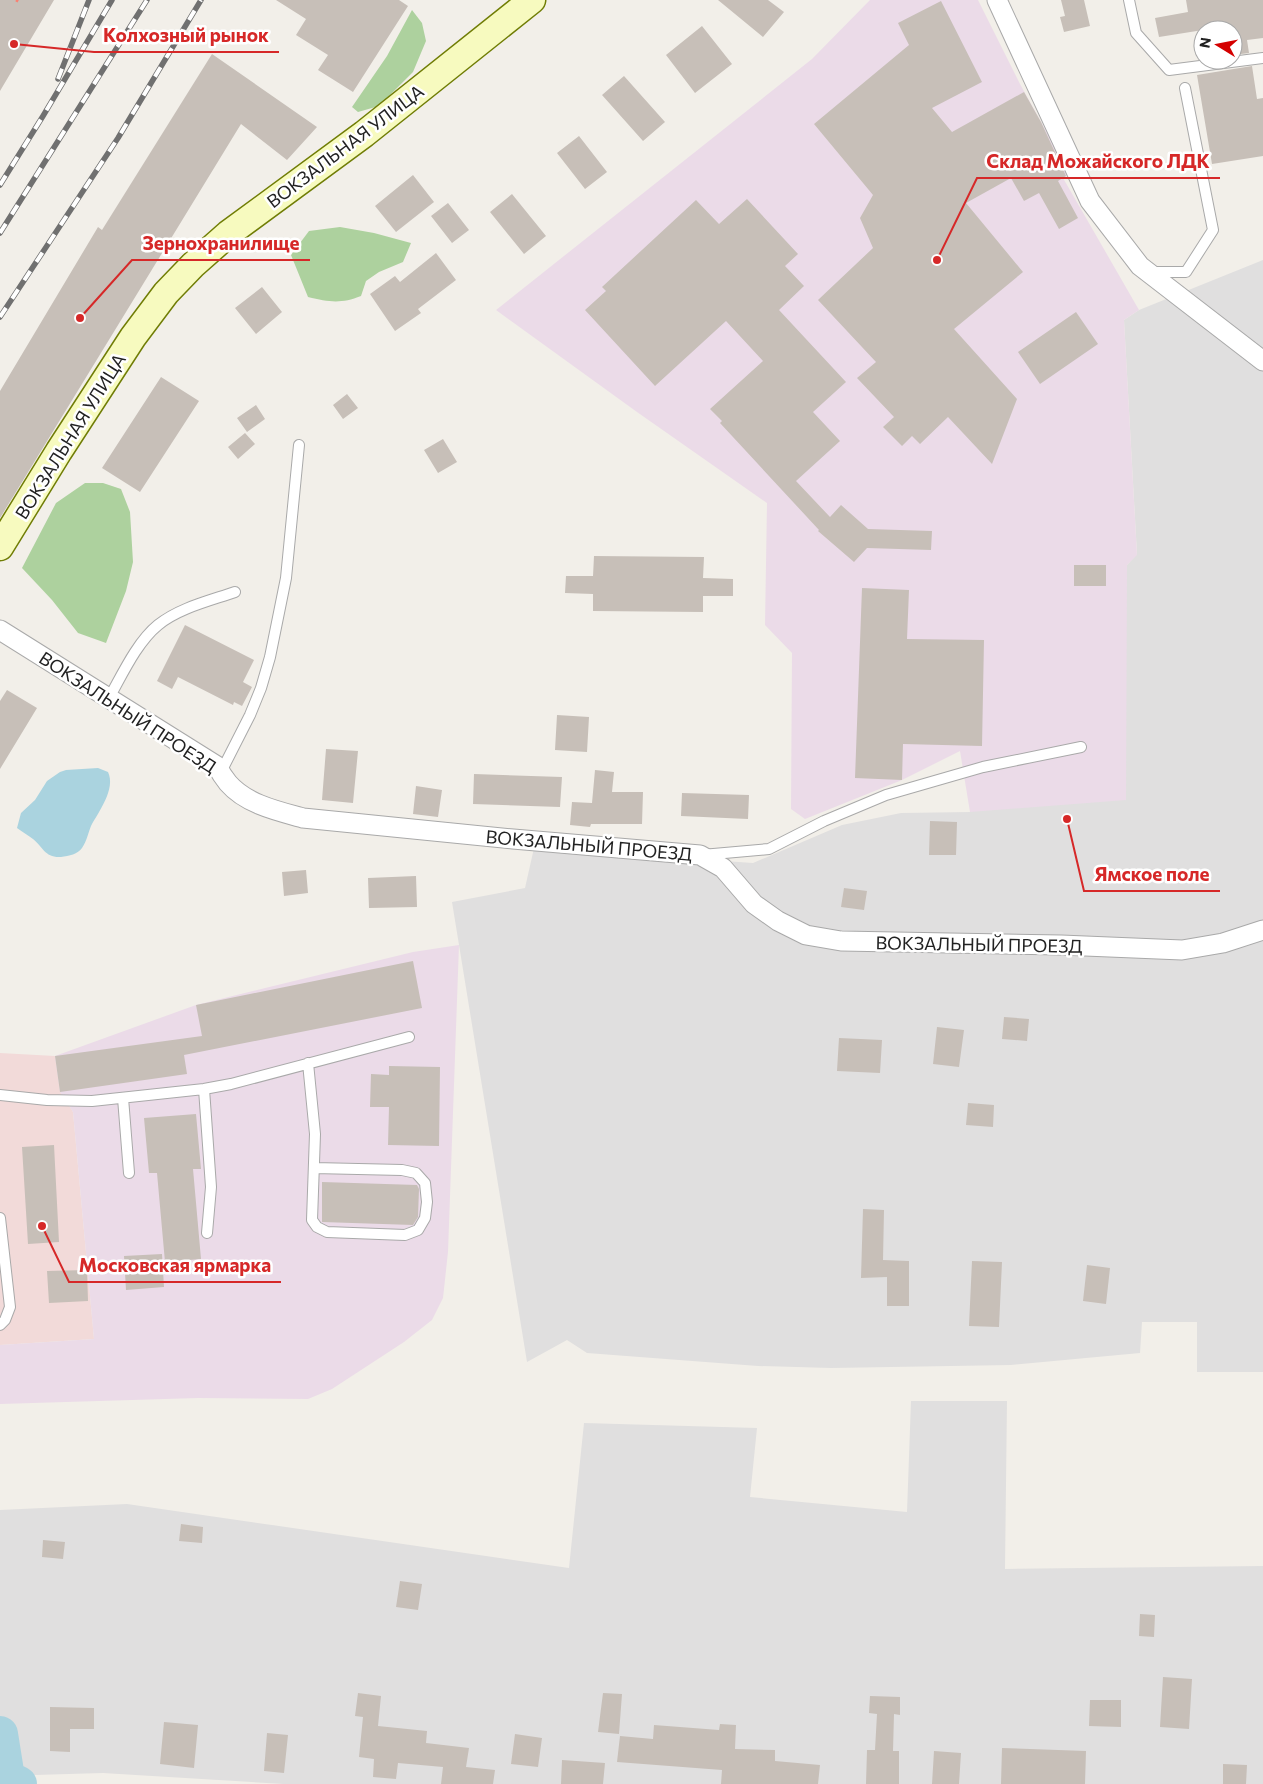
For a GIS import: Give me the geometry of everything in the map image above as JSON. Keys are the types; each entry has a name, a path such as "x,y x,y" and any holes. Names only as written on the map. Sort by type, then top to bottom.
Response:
{"main road":[{"name":"ВОКЗАЛЬНАЯ УЛИЦА","path":"0,547 59,451 133,337 166,293 193,265 228,234 364,134 532,0"}],"street":[{"path":"997,0 1090,202 1140,266 1263,361"},
{"name":"ВОКЗАЛЬНЫЙ ПРОЕЗД","path":"0,630 217,766 228,783 242,796 275,811 302,818 700,855 723,868 754,904 778,921 806,935 841,941 1061,945 1182,950 1223,943 1263,930"}],"lane":[{"path":"1129,0 1136,33 1169,70 1263,58"},
{"path":"1147,272 1186,272 1213,230 1186,88"},
{"path":"221,772 258,697 270,657 286,578 299,445"},
{"path":"109,698 141,644 157,626 175,614 235,592"},
{"path":"700,855 769,849 824,821 886,795 983,767 1081,747"},
{"path":"0,1095 66,1101 92,1101 204,1089 231,1084 409,1036"},
{"path":"308,1063 315,1134 312,1220 317,1227 327,1232 405,1235 418,1230 425,1218 427,1202 425,1183 416,1173 402,1170 314,1168"},
{"path":"204,1089 211,1187 207,1233"},
{"path":"123,1098 129,1173"},
{"path":"0,1218 10,1307 5,1320 0,1325"}],"shaded area":[{"path":"870,0 978,0 1020,84 1070,174 1063,178 1139,310 1124,320 1137,555 1127,565 1126,800 970,812 960,751 902,780 805,819 791,809 792,653 765,625 767,503 496,310 812,59"},
{"path":"1263,260 1263,1372 1197,1372 1197,1322 1142,1322 1140,1353 1011,1365 831,1368 758,1366 587,1353 567,1340 527,1362 452,902 525,888 534,848 753,863 842,825 901,813 970,812 1127,565 1137,554 1124,320 1139,310"},
{"path":"459,945 448,1252 443,1298 432,1320 404,1342 332,1389 308,1399 198,1398 0,1404 0,1345 94,1339 73,1112 60,1092 55,1056 196,1005 413,952"},
{"path":"0,1053 55,1056 60,1091 73,1112 94,1339 0,1345"},
{"path":"911,1401 1007,1401 1005,1569 1263,1566 1263,1784 284,1784 103,1773 0,1776 0,1510 127,1504 569,1568 584,1423 757,1428 750,1497 907,1512"}],"green space":[{"path":"412,10 422,23 426,41 413,72 379,106 358,112 352,107 387,56"},
{"path":"340,227 374,233 411,243 403,262 379,272 366,281 361,296 335,301 308,297 291,255 309,231"},
{"path":"85,483 103,483 121,489 130,512 133,562 126,591 106,643 78,633 52,600 22,568 56,503"}],"water":[{"path":"98,768 108,772 110,786 85,843 78,852 64,857 51,856 33,839 17,828 21,813 35,800 47,781 66,770"}],"building":[{"path":"0,0 54,0 0,91"},
{"path":"276,0 399,0 408,6 353,92 318,70 328,55 296,35 306,19"},
{"path":"718,0 768,0 784,12 763,37"},
{"path":"1061,0 1084,0 1090,26 1064,32 1060,17 1065,16"},
{"path":"1186,0 1263,0 1263,38 1247,40 1249,53 1243,54 1243,20 1193,20 1193,32 1159,37 1155,18 1188,12"},
{"path":"941,1 982,82 932,108 952,132 1024,92 1041,122 1066,176 1058,181 1078,218 1059,229 1039,193 1024,201 1011,178 966,203 1023,272 954,329 1017,399 992,464 948,417 920,444 912,436 902,446 883,427 894,417 857,378 876,362 818,300 873,248 860,218 873,195 814,124 909,45 898,23"},
{"path":"702,26 732,64 695,93 666,55"},
{"path":"212,54 317,127 287,160 241,124 0,518 0,391 98,227 102,230"},
{"path":"1252,66 1257,99 1263,98 1263,156 1212,164 1197,75 1228,70 1243,70 1243,67"},
{"path":"624,76 665,122 643,141 602,95"},
{"path":"579,136 607,172 585,189 557,153"},
{"path":"413,175 434,202 396,232 375,206"},
{"path":"512,194 546,236 524,254 490,212"},
{"path":"747,199 798,254 785,266 804,286 779,310 846,382 813,412 840,441 796,481 830,517 841,505 868,529 932,531 931,550 867,548 854,562 818,531 720,423 722,421 710,409 763,361 726,321 655,386 585,310 606,291 602,287 696,200 719,224"},
{"path":"448,203 469,230 452,243 431,216"},
{"path":"436,253 456,280 418,309 421,313 395,331 370,294 395,276 400,282"},
{"path":"262,287 282,312 256,334 235,308"},
{"path":"1076,312 1098,344 1040,384 1018,352"},
{"path":"161,377 199,401 140,492 102,468"},
{"path":"347,394 358,408 343,419 333,405"},
{"path":"256,405 265,419 247,432 237,418"},
{"path":"245,433 255,444 238,459 228,447"},
{"path":"443,439 457,462 438,473 424,450"},
{"path":"594,556 704,557 703,578 733,579 733,596 703,596 703,612 593,611 593,594 565,593 566,576 593,576"},
{"path":"1074,565 1106,565 1106,586 1074,586"},
{"path":"862,588 909,590 907,639 984,640 982,746 903,744 902,780 855,778"},
{"path":"185,625 254,660 243,682 252,687 242,706 234,702 233,705 178,677 172,689 157,681"},
{"path":"7,690 37,708 0,769 0,701"},
{"path":"557,715 589,717 587,752 555,750"},
{"path":"326,749 358,751 353,803 322,800"},
{"path":"595,770 614,772 612,792 643,792 642,824 591,824 590,827 570,825 572,802 592,803"},
{"path":"474,774 562,777 560,807 473,804"},
{"path":"416,786 442,790 438,817 413,814"},
{"path":"682,793 749,795 748,819 681,816"},
{"path":"930,821 957,822 956,855 929,855"},
{"path":"306,870 308,893 284,896 282,872"},
{"path":"416,876 417,907 369,908 368,878"},
{"path":"844,888 867,891 864,910 841,907"},
{"path":"413,961 422,1008 184,1055 187,1074 60,1092 55,1056 202,1036 196,1005"},
{"path":"1004,1017 1029,1019 1027,1041 1002,1039"},
{"path":"937,1027 964,1030 959,1067 933,1064"},
{"path":"839,1038 882,1040 880,1073 837,1071"},
{"path":"389,1066 440,1067 439,1146 388,1145 389,1107 370,1107 371,1074 389,1075"},
{"path":"968,1103 994,1105 993,1127 966,1125"},
{"path":"196,1114 201,1169 193,1169 201,1259 165,1262 157,1173 149,1173 144,1118"},
{"path":"54,1145 59,1242 28,1244 22,1147"},
{"path":"322,1182 417,1185 419,1189 418,1217 413,1225 322,1222"},
{"path":"863,1209 884,1210 883,1260 909,1261 909,1306 887,1306 887,1277 861,1278"},
{"path":"162,1254 164,1287 126,1290 124,1256"},
{"path":"972,1261 1002,1262 999,1327 969,1326"},
{"path":"1087,1265 1110,1268 1106,1304 1083,1301"},
{"path":"87,1270 88,1301 49,1303 47,1271"},
{"path":"181,1524 203,1527 202,1543 179,1541"},
{"path":"43,1540 65,1542 63,1559 42,1557"},
{"path":"400,1581 422,1584 418,1610 396,1607"},
{"path":"1140,1614 1155,1615 1154,1637 1139,1636"},
{"path":"1163,1677 1192,1679 1189,1729 1160,1727"},
{"path":"358,1693 381,1696 378,1726 427,1731 426,1743 469,1748 466,1767 495,1770 493,1784 441,1784 443,1767 398,1763 396,1779 373,1777 374,1759 359,1757 363,1717 355,1716"},
{"path":"603,1693 622,1694 619,1734 598,1732"},
{"path":"870,1696 900,1697 900,1715 894,1714 893,1751 899,1751 899,1784 866,1784 867,1750 875,1750 877,1714 869,1713"},
{"path":"1090,1700 1121,1700 1121,1727 1089,1726"},
{"path":"50,1707 94,1708 94,1729 70,1729 70,1752 50,1751"},
{"path":"164,1722 198,1725 194,1768 160,1764"},
{"path":"720,1724 736,1725 735,1749 775,1750 775,1761 820,1765 818,1784 721,1784 722,1770 617,1762 620,1736 653,1739 654,1725 719,1730"},
{"path":"267,1733 288,1735 284,1773 264,1771"},
{"path":"515,1734 542,1738 538,1767 511,1764"},
{"path":"1002,1748 1086,1751 1085,1784 1001,1784"},
{"path":"934,1751 961,1753 959,1784 932,1784"},
{"path":"562,1760 605,1763 603,1784 561,1784"},
{"path":"1223,1764 1247,1765 1246,1784 1223,1784"}],"waterway":[{"path":"0,1734 7,1778 19,1784"}],"railway":[{"path":"58,79 89,0"},
{"path":"0,185 112,0"},
{"path":"0,233 147,0"},
{"path":"0,317 118,138 201,0"}],"place":[{"name":"Колхозный рынок","path":"14,44"},
{"name":"Склад Можайского ЛДК","path":"937,260"},
{"name":"Зернохранилище","path":"80,318"},
{"name":"Ямское поле","path":"1067,819"},
{"name":"Московская ярмарка","path":"42,1226"}]}
